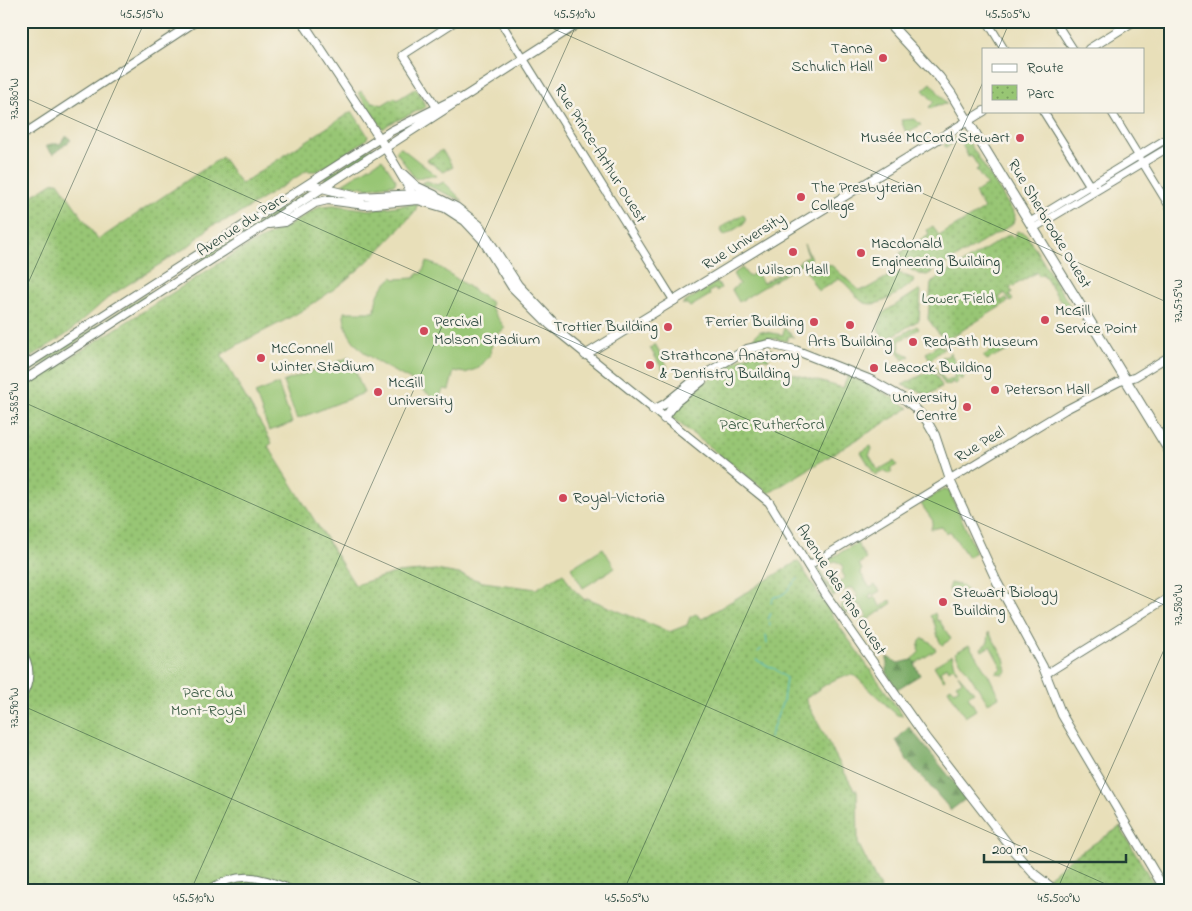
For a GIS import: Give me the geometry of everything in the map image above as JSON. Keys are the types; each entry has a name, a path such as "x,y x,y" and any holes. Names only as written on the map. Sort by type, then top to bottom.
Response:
{"main road":[{"path":"21,136 196,21"},
{"name":"Avenue des Pins Ouest","path":"302,21 380,138 418,200"},
{"name":"Avenue du Parc","path":"21,382 386,149 439,111 582,21"},
{"name":"Rue Sherbrooke Ouest","path":"887,21 942,82 968,121 1171,454"},
{"path":"1091,48 1134,21"},
{"name":"Avenue du Parc","path":"21,368 310,185 380,138 402,125 439,111"},
{"name":"Rue University","path":"585,354 982,112"},
{"name":"Avenue des Pins Ouest","path":"399,168 415,185 462,211 479,225 516,283 569,340"},
{"name":"Avenue des Pins Ouest","path":"310,185 361,197 412,193 443,200"},
{"name":"Avenue des Pins Ouest","path":"269,224 285,222 315,203 326,200 365,204 418,200 448,209 470,225 482,239 514,288 550,325 664,419 770,502 847,626 933,748 1012,849 1034,873 1055,890"},
{"path":"664,419 676,402 708,374 747,349 770,344 787,347 871,380 903,398 928,421 938,441 950,480 997,582 1046,674 1065,720 1165,890"},
{"path":"653,410 699,378 708,374"}],"street":[{"path":"439,111 403,55 456,21"},
{"name":"Rue Prince-Arthur Ouest","path":"500,21 674,301"},
{"path":"987,21 1003,48"},
{"path":"1055,21 1072,48"},
{"path":"1044,112 1092,189"},
{"path":"1112,112 1171,209"},
{"path":"1092,189 1138,156 1171,136"},
{"path":"1032,225 1092,189 1143,163 1171,146"},
{"name":"Rue Peel","path":"808,566 1068,408 1126,380 1171,355"},
{"path":"1046,674 1171,596"},
{"path":"21,651 27,663 29,678 21,698"},
{"path":"21,657 26,675 21,693"},
{"path":"206,890 226,879 243,876 262,879 292,890"},
{"path":"214,890 229,881 244,879 262,882 285,890"}],"green space":[{"path":"931,83 947,104 937,105 931,109 929,107 934,102 923,90"},
{"path":"416,88 426,107 389,124 383,129 358,93 361,91 371,101 382,105 395,97 397,100"},
{"path":"352,111 368,136 366,140 318,171 306,171 234,217 211,226 190,245 110,296 67,334 21,363 21,203 52,183 58,182 98,240 222,157 241,184"},
{"path":"915,119 921,125 906,133 901,120"},
{"path":"963,133 1015,215 1013,224 927,275 919,274 902,265 900,253 929,234 927,230 933,226 939,236 984,209 975,193 987,185 976,170 979,168 971,155 968,156 959,139 946,148 944,145"},
{"path":"65,137 71,140 53,154 46,147 51,144 60,144"},
{"path":"372,147 374,150 329,181 324,178"},
{"path":"400,147 437,176 415,179 396,151"},
{"path":"442,150 453,167 443,172 427,160"},
{"path":"382,159 396,180 395,184 369,188 342,184"},
{"path":"427,181 437,185 444,182 463,201 421,183"},
{"path":"306,192 307,195 194,268 202,258"},
{"name":"Parc du Mont-Royal","path":"418,203 415,211 388,241 349,278 291,317 221,355 272,443 268,446 355,585 395,573 436,570 459,574 483,582 536,589 563,573 571,587 585,600 587,598 669,632 687,625 690,617 696,614 702,619 798,561 837,623 903,716 897,715 854,675 840,677 805,699 854,790 857,790 858,843 881,890 257,890 250,886 229,890 21,890 21,389 243,248 290,225 320,206 334,205 370,210"},
{"path":"743,214 746,219 745,223 724,236 720,228"},
{"name":"Lower Field","path":"1017,231 1026,234 1072,309 1063,314 1059,308 1063,305 1043,274 1039,276 1037,272 1010,288 1012,293 1009,295 1013,300 1010,302 1005,293 999,298 1001,301 1006,298 1008,302 948,339 940,335 928,319 931,283 1010,234 1013,238 1015,237"},
{"path":"804,244 811,258 739,302 732,290 739,284 733,274 742,268 749,277 756,272 763,283 796,265 808,255"},
{"name":"Percival Molson Stadium","path":"427,262 438,266 492,303 490,307 505,328 493,338 490,355 479,368 465,373 454,371 449,390 444,389 437,400 412,381 363,352 349,334 345,324 344,312 375,312 378,297 382,288 389,280 393,277 395,279 415,278 418,273 421,274"},
{"path":"818,262 831,265 859,290 866,289 896,272 914,279 913,283 886,300 879,303 864,303 839,279 818,291 806,271"},
{"path":"717,282 721,288 709,292 710,295 690,307 687,304 682,304"},
{"path":"919,290 921,291 919,320 884,341 878,328 883,313"},
{"path":"150,292 152,294 21,378 21,374"},
{"path":"917,326 919,329 899,341 900,351 910,356 903,360 891,341"},
{"path":"784,328 794,337 789,336 787,341 770,338 755,340 754,337 760,331 783,335"},
{"path":"1011,343 1014,346 1005,352 987,360 983,356 1002,344 1004,346"},
{"path":"655,344 668,367 663,370 650,348"},
{"path":"938,345 948,349 944,348 930,360 926,353"},
{"name":"Parc Rutherford","path":"773,349 768,360 761,358 760,362 769,367 843,388 848,376 877,388 909,408 769,493 671,417 671,414 690,395 716,374 745,357 758,351"},
{"path":"950,352 964,378 961,380 959,377 957,379 958,382 954,384 952,381 951,384 945,385 931,361 946,382 955,377 942,357 948,356"},
{"path":"350,357 364,393 297,419 283,382"},
{"path":"930,365 942,386 929,395 902,385 926,373"},
{"path":"278,384 292,423 269,431 255,393"},
{"path":"871,446 872,449 869,455 878,470 894,461 897,465 890,469 892,472 888,474 886,471 875,475 861,452"},
{"path":"944,489 949,490 976,552 968,557 950,531 946,533 942,527 931,529 933,521 921,504"},
{"path":"857,543 866,559 859,564 862,570 860,572 870,588 875,585 880,591 873,595 871,593 869,597 871,600 874,596 881,607 890,600 892,603 862,624 860,621 867,617 861,605 857,605 851,611 853,615 843,611 840,606 858,596 852,587 833,596 816,569 817,567 830,588 845,578 842,572 843,565 835,561 823,566 821,564"},
{"path":"603,548 615,568 583,588 571,568"},
{"path":"950,583 963,586 970,595 968,598 957,600 948,589"},
{"path":"935,613 937,621 939,620 951,639 942,645 930,616"},
{"path":"989,632 1004,658 1007,671 1003,674 995,673 1002,668 990,646 982,651 981,648 988,642"},
{"path":"923,638 930,642 936,650 916,663 912,660 920,651 918,649"},
{"path":"969,645 989,676 999,697 988,703 955,653"},
{"path":"952,655 957,672 953,667 949,670 947,666 940,671 945,679 943,680 934,666"},
{"path":"887,657 898,663 912,660 916,663 914,664 920,675 897,689 887,674"},
{"path":"958,674 974,692 968,696 976,710 965,717 948,689 951,687 954,691 959,688 956,684 962,681"},
{"path":"909,727 967,798 951,810 907,760 896,740"},
{"path":"1120,827 1156,888 1064,890 1048,877 1070,859"}],"waterway":[{"path":"771,602 774,597 785,593 798,579"},
{"path":"770,626 768,620 771,613"},
{"path":"766,635 767,644"},
{"path":"758,652 761,649"},
{"path":"756,660 775,669 786,678 783,701 769,738"}],"place":[{"name":"Tanna Schulich Hall","path":"883,58"},
{"name":"Musée McCord Stewart","path":"1020,138"},
{"name":"The Presbyterian College","path":"801,197"},
{"name":"Wilson Hall","path":"793,252"},
{"name":"Macdonald Engineering Building","path":"861,253"},
{"name":"McGill Service Point","path":"1045,320"},
{"name":"Ferrier Building","path":"814,322"},
{"name":"Arts Building","path":"850,325"},
{"name":"Trottier Building","path":"668,327"},
{"name":"Percival Molson Stadium","path":"424,331"},
{"name":"Redpath Museum","path":"913,342"},
{"name":"McConnell Winter Stadium","path":"261,358"},
{"name":"Strathcona Anatomy & Dentistry Building","path":"650,365"},
{"name":"Leacock Building","path":"874,368"},
{"name":"Peterson Hall","path":"995,390"},
{"name":"McGill University","path":"378,392"},
{"name":"University Centre","path":"967,407"},
{"name":"Royal-Victoria","path":"563,498"},
{"name":"Stewart Biology Building","path":"943,602"}]}
